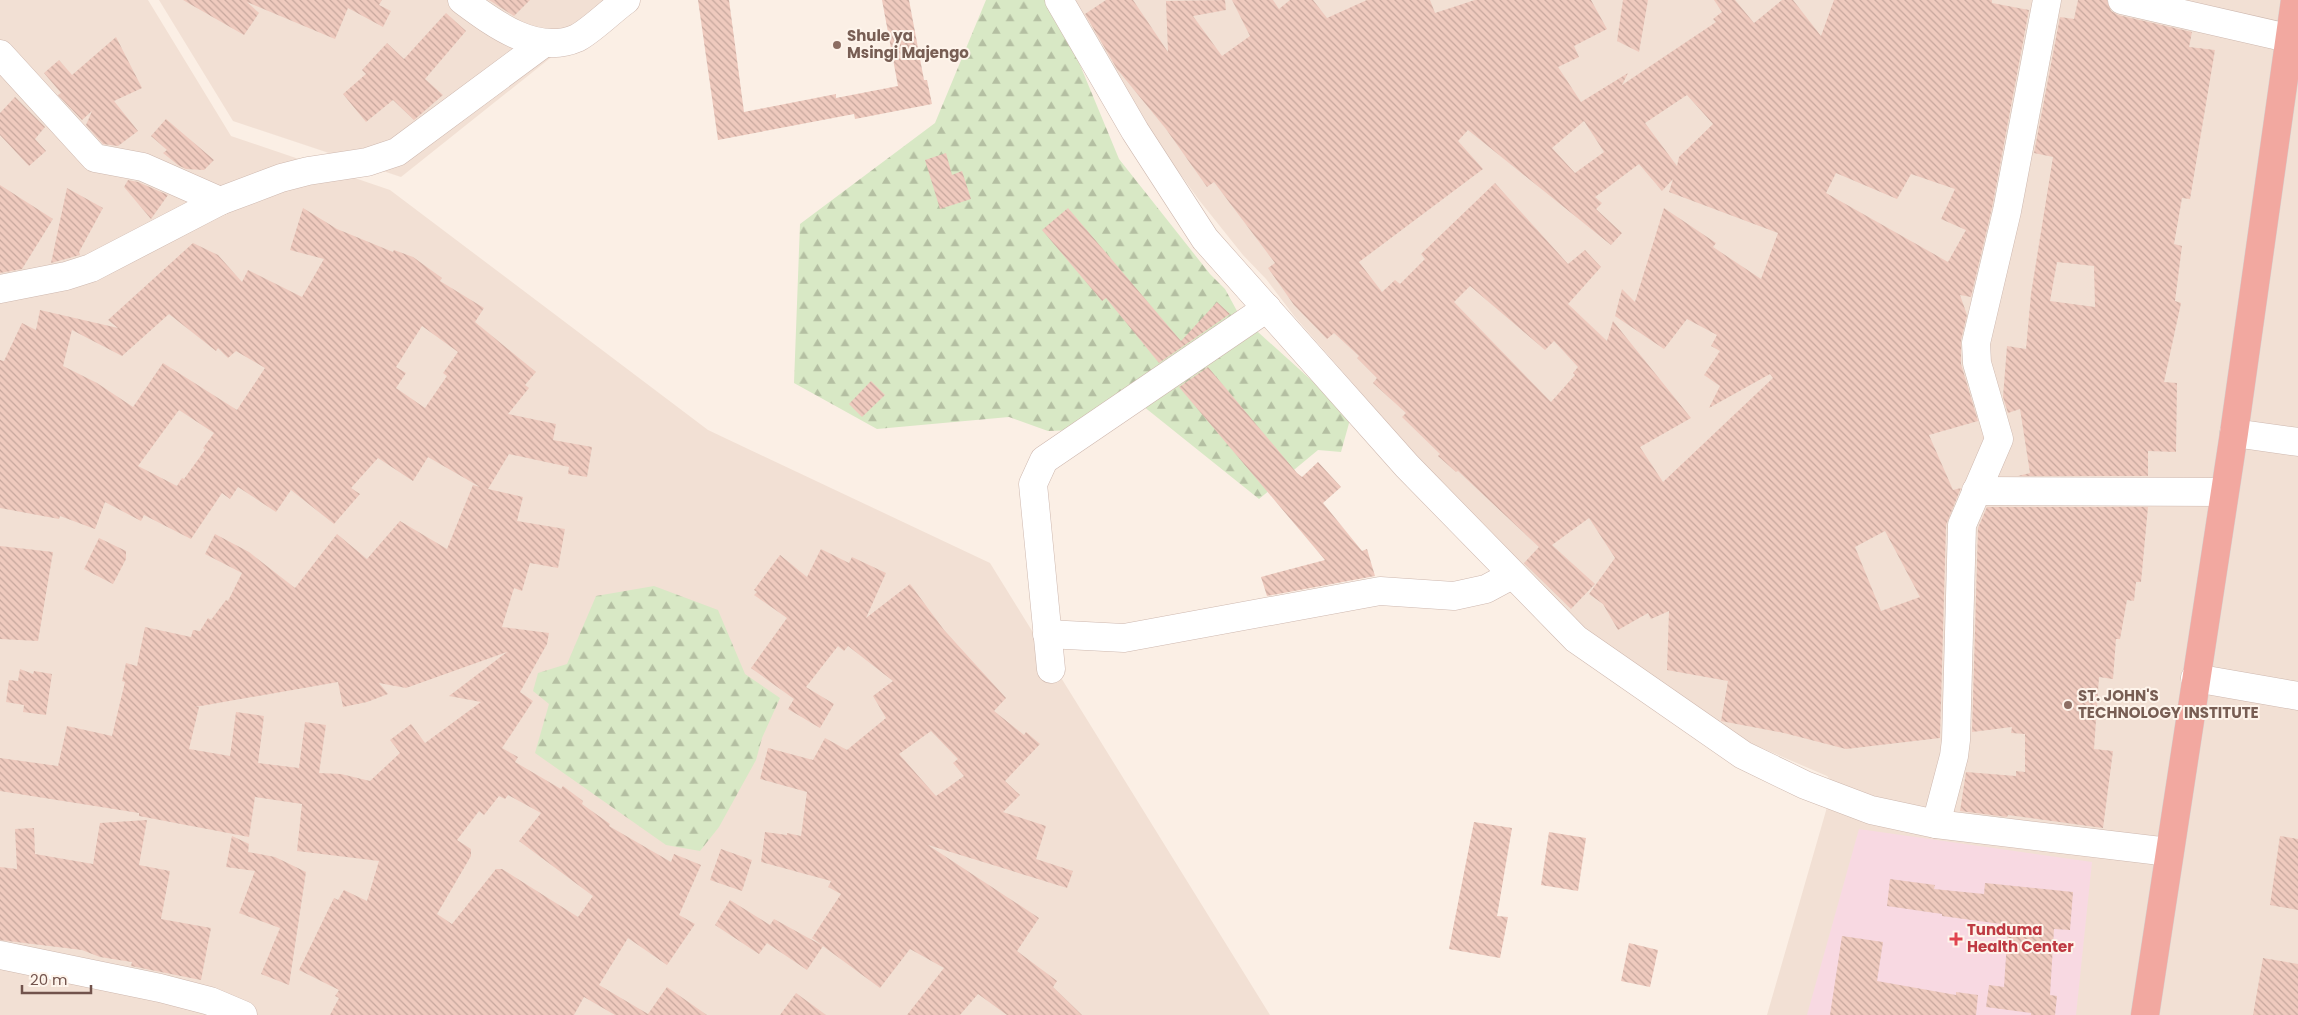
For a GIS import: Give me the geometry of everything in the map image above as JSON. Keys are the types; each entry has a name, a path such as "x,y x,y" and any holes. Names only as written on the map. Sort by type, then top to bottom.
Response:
{"highway":[{"path":"2145,1015 2234,433 2288,38 2295,0"}],"street":[{"path":"462,0 490,22 518,36 544,43 558,43 578,38 625,0"},
{"path":"1059,0 1135,130 1205,239 1407,466 1512,576 1576,639 1744,755 1805,786 1871,810 1936,824 2169,852"},
{"path":"1936,824 1954,756 1962,524 1967,508 1999,439 1977,363 1976,343 2007,211 2047,0"},
{"path":"2122,0 2288,38"},
{"path":"0,289 66,276 91,268 220,201 294,174 367,162 397,152 544,43"},
{"path":"0,54 95,158 143,167 220,201"},
{"path":"1050,669 1033,484 1044,460 1268,308"},
{"path":"2234,433 2298,442"},
{"path":"1976,492 2224,492"},
{"path":"1047,634 1124,638 1380,591 1454,596 1486,588 1512,576"},
{"path":"2196,678 2298,696"},
{"path":"0,955 160,988 210,1001 243,1015"}],"shaded area":[{"path":"0,0 148,0 231,136 390,190 708,430 990,563 1270,1015 0,1015"},
{"path":"159,0 623,0 401,177 233,121"},
{"path":"1071,0 2298,0 2298,1015 1767,1015 1834,783 1827,776 1715,728 1622,668 1446,490 1295,317 1266,279 1243,255 1199,200 1094,55"},
{"name":"Tunduma Health Center","path":"1859,829 2092,862 2076,1015 1807,1015"}],"green space":[{"path":"986,0 1050,0 1073,48 1119,159 1210,274 1225,289 1237,311 1351,416 1341,452 1318,450 1259,499 1138,402 1076,430 1048,431 1009,417 877,429 794,383 800,224 935,123"},
{"path":"654,586 718,610 745,674 780,698 762,738 756,760 719,827 700,851 666,845 535,753 549,704 533,691 538,673 567,664 596,596"}],"building":[{"path":"183,0 382,0 379,5 391,11 383,27 348,8 335,39 247,2 259,13 244,35"},
{"path":"489,0 530,0 514,16"},
{"path":"698,0 729,0 744,112 836,94 836,98 898,86 882,0 909,0 924,80 927,80 932,104 855,119 854,114 718,140"},
{"path":"1106,0 1133,0 1168,52 1166,1 1225,0 1226,10 1193,16 1222,56 1250,36 1232,0 1273,0 1279,9 1290,0 1313,0 1327,18 1367,0 1430,0 1435,13 1475,0 1591,0 1607,29 1574,46 1579,57 1558,67 1581,102 1628,73 1622,85 1716,22 1713,19 1722,12 1714,0 1735,0 1754,23 1782,0 1793,0 1821,36 1834,0 1992,0 1992,3 2029,10 1992,208 1971,297 1960,295 1967,315 1961,340 1961,364 1978,421 1929,435 1953,490 1961,488 1946,525 1940,738 1846,749 1784,733 1721,721 1728,681 1667,670 1669,611 1651,619 1648,613 1618,630 1603,604 1589,594 1615,558 1589,518 1552,545 1595,584 1571,609 1524,563 1539,547 1458,471 1456,472 1438,456 1440,454 1402,417 1406,413 1373,383 1377,378 1357,358 1359,356 1334,333 1327,339 1294,305 1268,268 1275,263 1214,182 1207,187 1166,129 1117,69 1085,14","holes":["1687,95 1713,124 1679,157 1677,166 1645,123","1584,121 1604,152 1575,173 1552,148","1468,130 1611,245 1622,233 1596,209 1602,203 1595,197 1639,164 1662,191 1673,179 1669,192 1778,233 1761,279 1713,247 1716,243 1664,208 1635,302 1622,289 1615,316 1664,349 1687,319 1717,335 1711,346 1720,351 1704,375 1720,386 1709,408 1770,374 1773,378 1663,482 1640,447 1691,418 1613,321 1607,341 1568,304 1601,267 1585,250 1568,264 1495,183 1421,254 1425,259 1400,284 1395,280 1382,292 1359,262 1483,169 1458,141","1836,173 1897,199 1911,174 1955,189 1941,219 1966,230 1948,262 1826,193","1470,286 1545,350 1554,341 1578,367 1573,373 1575,375 1551,402 1454,302","1885,531 1920,597 1881,611 1855,547"]},
{"path":"1623,0 1648,0 1639,52 1617,41"},
{"path":"2078,0 2107,0 2111,11 2118,15 2192,32 2189,47 2215,50 2190,199 2182,198 2174,244 2182,246 2175,301 2181,303 2164,382 2177,383 2176,452 2148,451 2148,476 2018,476 2030,473 2020,409 2008,413 2003,397 2007,346 2026,349 2031,294 2053,157 2034,153 2060,17 2074,19","holes":["2057,262 2094,266 2095,307 2050,301"]},
{"path":"446,13 466,31 425,79 443,95 414,120 393,100 366,122 343,94 366,74 362,70 387,43 404,59"},
{"path":"116,37 142,88 114,101 138,131 118,146 103,144 86,125 92,111 82,120 58,95 61,93 44,73 59,60 72,75"},
{"path":"15,97 45,127 35,139 46,151 29,166 0,135 0,113"},
{"path":"166,119 214,160 204,170 186,169 163,153 167,150 151,136"},
{"path":"946,153 952,175 962,171 971,199 940,209 925,160"},
{"path":"128,180 138,182 168,195 151,219 124,187"},
{"path":"0,185 53,219 22,269 0,273"},
{"path":"67,188 103,208 79,252 80,255 51,263"},
{"path":"303,208 337,229 393,252 394,250 413,257 442,278 440,281 484,308 475,322 536,372 525,385 529,388 508,414 556,424 553,440 592,447 587,477 568,474 569,467 509,454 488,489 523,497 517,521 565,529 558,568 530,563 522,591 514,588 502,627 549,633 547,644 520,692 533,701 502,748 518,757 515,762 561,789 563,786 583,801 582,804 610,824 609,826 671,862 674,854 701,865 679,915 695,924 667,965 628,938 599,985 648,1014 667,987 707,1015 615,1015 584,997 574,1015 330,1015 339,998 335,996 339,990 299,970 334,898 338,900 344,890 367,901 379,861 297,851 302,804 255,797 249,837 139,816 139,813 0,791 0,758 58,766 67,726 112,736 125,682 122,681 126,663 137,666 145,627 191,637 193,630 200,631 208,618 211,620 226,600 228,601 242,573 205,554 215,534 249,552 295,588 337,534 367,559 400,521 447,549 473,485 480,487 428,457 413,481 378,458 351,488 360,494 334,524 291,490 276,512 238,487 230,499 222,493 191,539 144,515 141,521 105,502 95,529 60,516 59,519 0,508 0,360 4,361 22,323 36,330 40,310 118,328 108,320 193,243 218,255 242,282 248,270 302,297 324,259 290,250","holes":["169,314 216,351 218,348 228,358 236,351 265,368 237,410 163,363 133,407 97,383 63,366 72,330 122,356","422,326 458,352 443,373 447,376 425,408 396,388 406,373 396,367","179,410 214,433 203,448 205,450 177,486 138,466","507,652 449,696 481,702 425,743 411,724 390,740 400,753 370,781 341,774 319,773 326,725 305,722 299,768 258,763 264,716 236,712 230,756 189,749 199,707 195,707 338,682 343,707 367,702 388,694 379,683 406,688","508,795 541,813 519,841 593,896 578,917 502,869 496,869 452,924 437,914 471,856 471,849 457,840 479,811 484,815 499,796 505,799"]},
{"path":"1068,208 1181,341 1217,302 1230,314 1159,363 1106,298 1102,301 1042,230"},
{"path":"1208,367 1297,473 1302,477 1318,462 1341,487 1323,503 1362,551 1367,549 1375,576 1267,596 1261,577 1325,560 1179,387"},
{"path":"871,381 885,395 862,417 849,404"},
{"path":"1987,507 2148,507 2141,582 2136,582 2134,601 2127,600 2120,639 2116,639 2113,679 2099,677 2094,749 2113,751 2103,828 2008,815 2007,817 1960,811 1966,772 2016,776 2016,771 2025,772 2025,734 2011,733 2012,727 1972,732 1978,528"},
{"path":"99,538 126,551 126,559 113,584 84,569"},
{"path":"0,546 53,552 38,641 0,639"},
{"path":"821,549 849,563 852,557 886,573 866,618 910,584 944,630 1006,698 994,711 1024,735 1026,732 1040,744 1005,781 1020,795 1003,812 1046,826 1036,859 1073,871 1067,888 928,845 1039,918 1017,951 1057,981 1053,987 1082,1015 1007,1015 978,994 960,1015 907,1015 944,968 910,949 880,988 812,938 841,894 828,887 831,881 761,862 765,832 801,836 807,792 760,779 768,748 813,760 825,738 847,750 886,718 873,696 893,681 848,646 844,651 838,646 806,687 834,704 820,728 788,709 794,699 751,668 787,618 754,595 757,592 754,590 780,555 807,577","holes":["931,731 958,759 953,763 964,776 936,796 899,754"]},
{"path":"20,669 33,674 34,671 52,674 46,715 23,712 24,705 6,702 9,680 18,681"},
{"path":"147,820 139,865 170,871 161,919 211,928 201,980 131,966 132,962 100,957 82,950 0,940 0,867 17,869 15,829 34,828 35,854 93,864 100,823"},
{"path":"1474,822 1512,828 1497,916 1508,917 1500,958 1449,949"},
{"path":"1549,832 1586,838 1578,891 1541,885"},
{"path":"232,836 249,844 248,852 275,857 306,872 289,985 261,974 280,928 239,913 255,871 226,867"},
{"path":"2280,836 2298,839 2298,910 2270,905"},
{"path":"721,849 752,860 742,891 710,880"},
{"path":"1890,879 1935,885 1934,889 1984,894 1985,883 2073,892 2070,930 2054,929 2050,995 2057,996 2055,1015 2031,1015 2031,1013 1986,1007 1989,985 2004,987 2008,925 1887,906"},
{"path":"730,900 770,925 774,919 823,946 807,970 767,943 759,954 715,925"},
{"path":"1842,936 1883,942 1877,981 1956,995 1956,992 1978,995 1976,1015 1830,1015"},
{"path":"1629,943 1658,950 1650,987 1621,981"},
{"path":"2263,958 2298,964 2298,1015 2253,1015"},
{"path":"796,993 826,1015 780,1015"}],"place":[{"name":"Shule ya Msingi Majengo","path":"837,45"},
{"name":"ST. JOHN'S TECHNOLOGY INSTITUTE","path":"2068,705"},
{"name":"Tunduma Health Center","path":"1956,939"}]}
